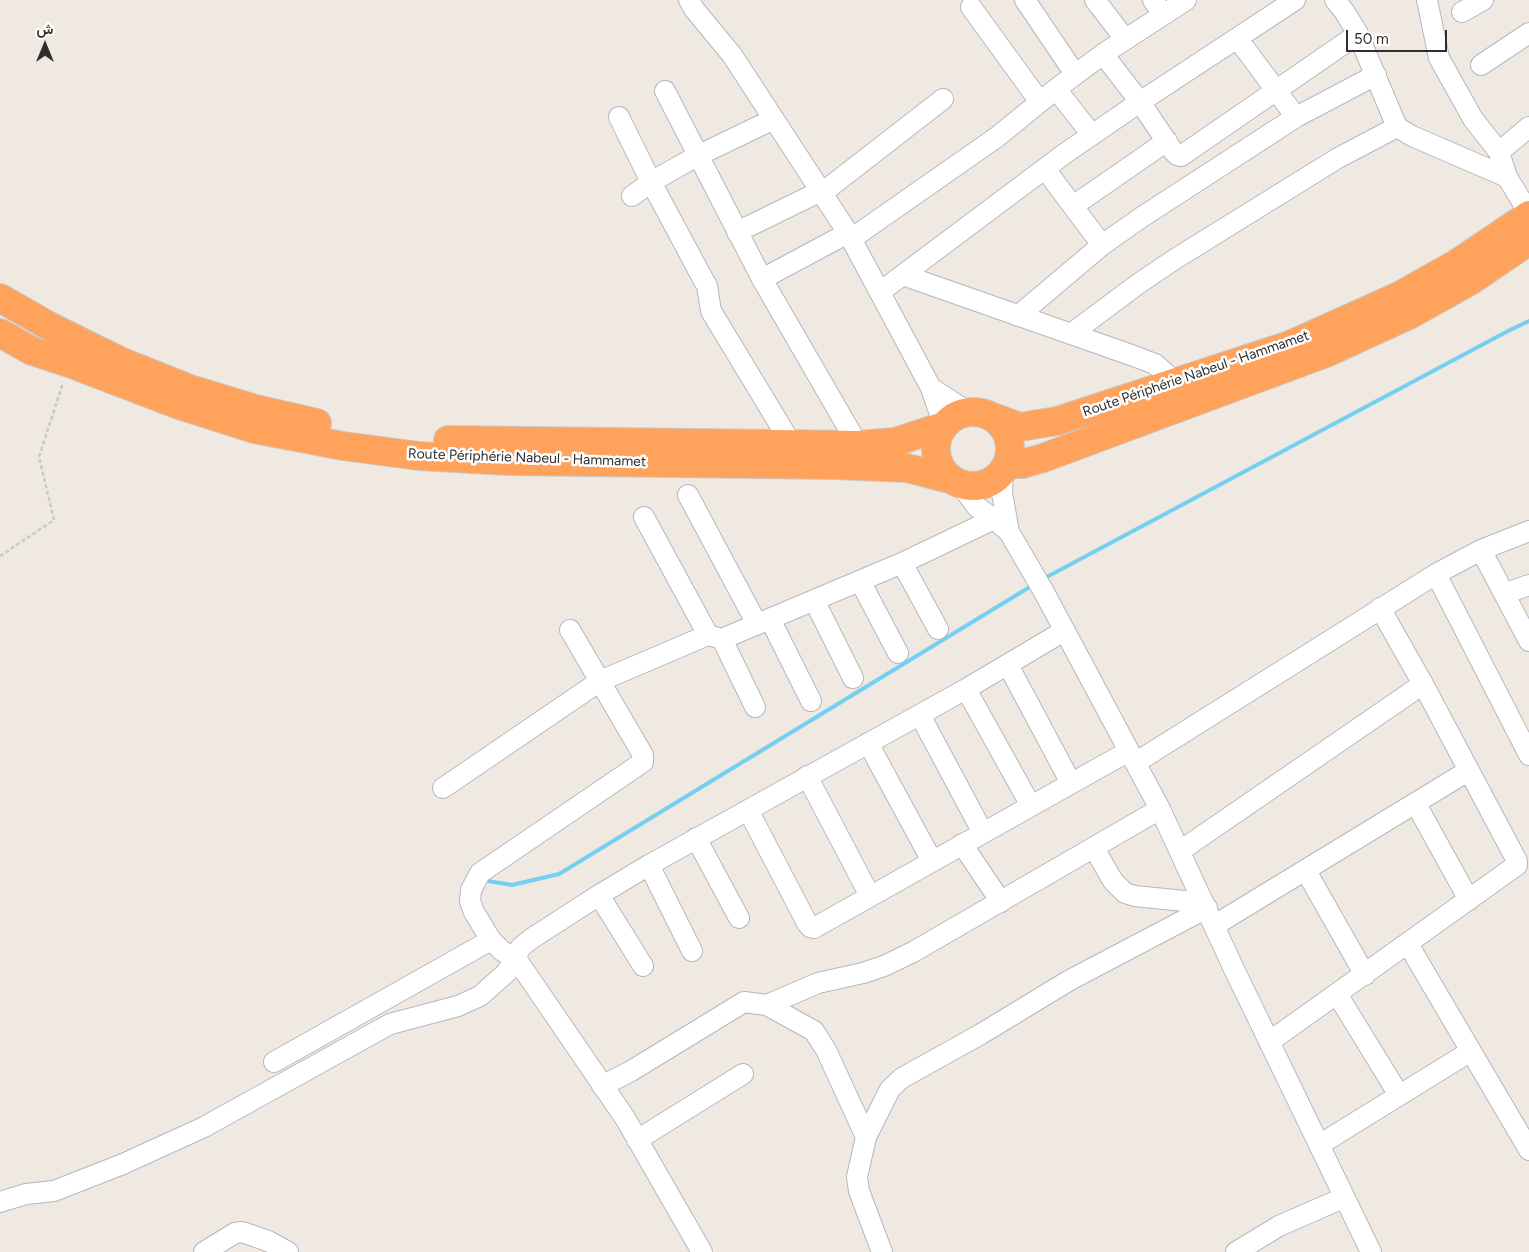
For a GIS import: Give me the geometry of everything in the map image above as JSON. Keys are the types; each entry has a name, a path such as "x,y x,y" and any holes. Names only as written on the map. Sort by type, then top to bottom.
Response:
{"highway":[{"name":"Route Périphérie Nabeul - Hammamet","path":"977,413 1020,427 1057,421 1290,345 1400,296 1456,264 1529,214"},
{"name":"Route Périphérie Nabeul - Hammamet","path":"1005,467 1043,458 1326,353 1411,314 1470,281 1529,241"},
{"name":"Route Périphérie Nabeul - Hammamet","path":"0,298 49,326 122,362 190,389 256,409 340,428 409,440 858,445 895,442 944,426"},
{"name":"Route Périphérie Nabeul - Hammamet","path":"0,333 32,351 179,405 254,428 343,446 419,456 508,460 834,465 907,468 956,482"},
{"path":"977,413 996,420 1004,429 1009,440 1010,452 1005,467 994,479 983,484 971,486 956,482 944,472 938,461 936,449 938,437 944,426 959,415 977,413"}],"street":[{"path":"689,0 732,55 849,236 931,388 944,426"},
{"path":"1025,0 1075,74"},
{"path":"1095,0 1126,39"},
{"path":"762,279 849,236 997,137 1075,74 1126,39 1158,8 1186,0"},
{"path":"880,292 1092,135 1296,0"},
{"path":"1336,0 1358,34 1397,127 1412,136 1507,178"},
{"path":"1427,0 1439,58 1473,119 1499,151 1507,178 1529,214"},
{"path":"1462,12 1483,0"},
{"path":"971,7 1040,102"},
{"path":"1481,65 1529,33"},
{"path":"1103,54 1177,155 1181,156 1358,34"},
{"path":"1237,38 1296,117"},
{"path":"1018,316 1102,245 1296,117 1376,75"},
{"path":"1056,89 1092,135"},
{"path":"664,91 762,279 858,445"},
{"path":"737,232 821,192 944,99"},
{"path":"619,118 703,279 711,311 792,445"},
{"path":"632,196 651,182 697,156 774,119"},
{"path":"1071,334 1175,259 1338,158 1397,127"},
{"path":"1499,151 1523,132"},
{"path":"1073,206 1167,141"},
{"path":"1046,169 1102,245"},
{"path":"903,275 1155,364 1176,383"},
{"path":"931,388 977,413"},
{"path":"1002,526 1002,494 1005,467"},
{"path":"956,482 977,507 1002,526 1034,573 1160,810 1343,1198 1371,1252"},
{"path":"688,495 811,701"},
{"path":"644,518 755,707"},
{"path":"443,788 600,681 715,637 764,621 902,563 1002,526"},
{"path":"748,810 810,927 818,926 1071,783 1132,757 1436,574 1480,550 1529,531"},
{"path":"1480,550 1528,638"},
{"path":"902,563 938,629"},
{"path":"1436,574 1529,755"},
{"path":"860,581 898,653"},
{"path":"1504,594 1529,585"},
{"path":"814,600 853,678"},
{"path":"1269,1042 1517,864 1423,684 1380,608"},
{"path":"570,630 643,755 643,762 480,873 471,890 470,901 474,912 491,940 502,951 515,957 625,1118 702,1252"},
{"path":"0,1202 26,1194 54,1191 114,1167 204,1127 390,1024 458,1006 480,996 507,972 522,947 531,939 599,895 806,776 966,689 1064,631"},
{"path":"1008,665 1071,783"},
{"path":"1180,851 1423,684"},
{"path":"966,689 1031,806"},
{"path":"920,715 983,833"},
{"path":"868,743 932,861"},
{"path":"882,1252 859,1191 857,1177 866,1137 890,1089 902,1078 982,1034 1070,980 1209,912 1306,871 1468,771"},
{"path":"806,776 870,896"},
{"path":"1416,804 1469,900"},
{"path":"768,1005 818,983 863,973 884,966 914,952 1160,810"},
{"path":"696,838 739,918"},
{"path":"962,844 1001,902"},
{"path":"1094,848 1113,881 1125,894 1209,912"},
{"path":"649,865 692,951"},
{"path":"1306,871 1365,974"},
{"path":"599,895 643,966"},
{"path":"274,1062 491,940"},
{"path":"1408,944 1529,1150"},
{"path":"1337,994 1399,1096"},
{"path":"602,1086 631,1071 744,1002 768,1005 814,1031 826,1050 866,1137"},
{"path":"1319,1145 1471,1051"},
{"path":"636,1140 743,1074"},
{"path":"1236,1252 1279,1226 1343,1198"},
{"path":"204,1252 235,1233 242,1232 268,1241 288,1252"}],"path":[{"path":"0,556 54,520 39,457 69,363"}],"waterway":[{"path":"1043,579 1529,321"},
{"path":"488,881 512,885 559,874 1033,585"}]}
